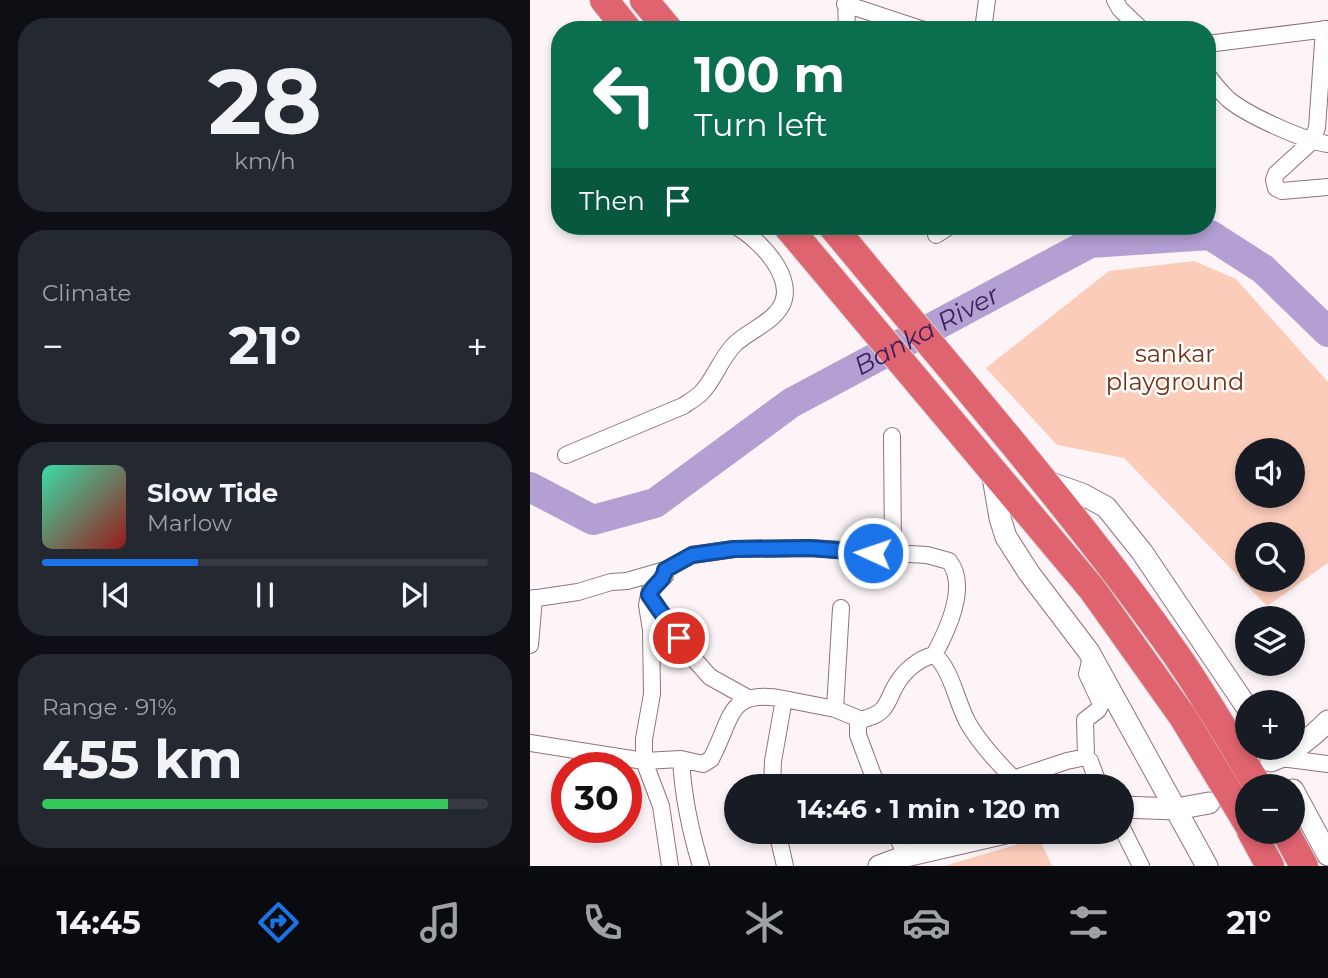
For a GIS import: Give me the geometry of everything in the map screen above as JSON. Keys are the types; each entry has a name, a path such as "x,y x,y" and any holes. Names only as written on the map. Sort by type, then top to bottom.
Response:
{"highway":[{"path":"604,0 621,21"},
{"path":"644,0 662,21"},
{"path":"794,235 1063,553 1116,620 1183,717 1235,803"},
{"path":"839,235 1040,480 1176,655 1250,774"},
{"path":"1258,844 1270,866"},
{"path":"1292,844 1304,866"}],"street":[{"path":"984,21 987,0"},
{"path":"1115,0 1133,21"},
{"path":"847,21 846,2 899,21"},
{"path":"1216,43 1326,29 1317,128 1311,142 1276,174 1274,180 1276,188 1282,191 1328,187"},
{"path":"1216,87 1231,101 1311,142 1328,144"},
{"path":"566,455 683,406 700,394 723,357 736,343 781,307 785,295 776,264 758,242 748,235"},
{"path":"892,436 893,553"},
{"path":"992,471 1000,518 1007,537 1029,573 1091,657 1207,866"},
{"path":"1040,480 1082,494 1106,507 1142,552 1235,690"},
{"path":"530,645 532,599 626,581 665,570 692,555 734,549 810,548 940,557 949,561 955,568 953,611 934,655"},
{"path":"665,570 665,576 653,586 647,605 651,629 652,694 644,738 644,761 661,806 670,866"},
{"path":"649,595 710,677 748,698"},
{"path":"835,709 841,608"},
{"path":"873,774 858,735 857,724 884,709 896,683 907,670 926,656 934,655 940,659 966,720 979,741 1008,774"},
{"path":"1091,657 1086,674 1101,704 1098,710 1085,720 1086,757 1095,774"},
{"path":"530,743 644,761 680,759 703,764 711,759 736,706 748,698 762,695 784,699 835,709 861,720"},
{"path":"772,774 784,699"},
{"path":"1305,741 1328,721"},
{"path":"1035,774 1067,761 1086,757"},
{"path":"680,759 689,828 701,866"},
{"path":"1302,760 1328,764"},
{"path":"1134,807 1176,809 1209,803"},
{"path":"1305,812 1328,855"},
{"path":"780,844 785,866"},
{"path":"901,844 906,856"},
{"path":"879,866 906,856 958,844"},
{"path":"1130,844 1141,866"}],"green space":[{"name":"sankar playground","path":"1194,261 1236,279 1328,382 1328,563 1305,579 1305,522 1235,522 1235,573 1124,458 1057,445 986,368 1109,271"},
{"name":"sankar playground","path":"1253,592 1287,592 1267,606"},
{"path":"1019,844 1042,844 1052,866 944,866"}],"waterway":[{"name":"Banka River","path":"530,487 593,520 655,503 791,403 1090,243 1210,235 1263,269 1328,332"}],"route":[{"path":"679,638 649,595 653,586 665,576 665,570 686,556 757,548 810,548 873,553"}]}
